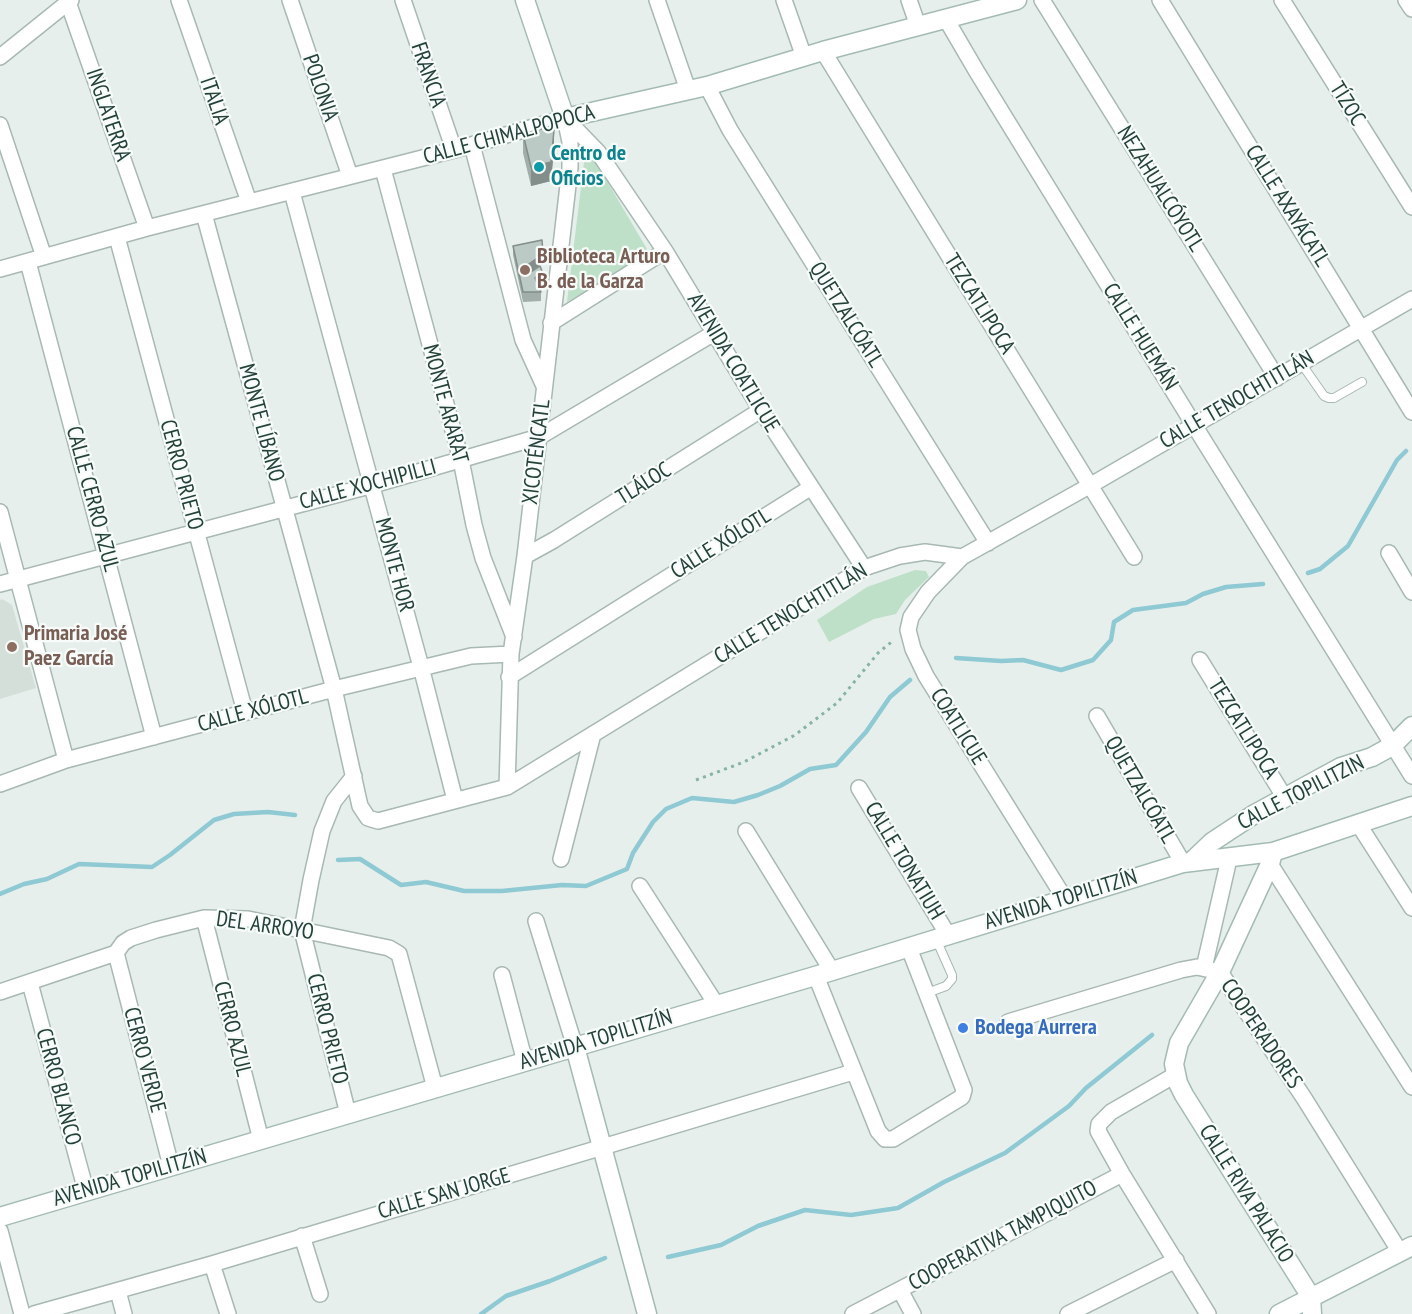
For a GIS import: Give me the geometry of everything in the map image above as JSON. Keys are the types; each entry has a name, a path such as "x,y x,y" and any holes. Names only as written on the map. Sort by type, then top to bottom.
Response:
{"street":[{"name":"ITALIA","path":"179,0 249,202"},
{"name":"POLONIA","path":"290,0 350,176"},
{"name":"FRANCIA","path":"403,0 454,150"},
{"name":"AVENIDA COATLICUE","path":"525,0 566,118 598,152 665,251 761,410 864,568"},
{"path":"657,0 688,90"},
{"path":"784,0 804,57"},
{"path":"909,0 918,26"},
{"name":"CALLE CHIMALPOPOCA","path":"0,269 147,228 454,150 566,118 707,86 823,51 1017,0"},
{"name":"NEZAHUALCÓYOTL","path":"1042,0 1277,378"},
{"name":"CALLE AXAYÁCATL","path":"1160,0 1412,412"},
{"name":"TÍZOC","path":"1282,0 1412,207"},
{"path":"1406,0 1412,9"},
{"path":"0,57 70,1"},
{"name":"INGLATERRA","path":"70,1 147,228"},
{"name":"CALLE HUEMÁN","path":"946,19 1412,776"},
{"name":"TEZCATLIPOCA","path":"823,51 1134,556"},
{"name":"QUETZALCÓATL","path":"707,86 730,130 988,543"},
{"name":"XICOTÉNCATL","path":"507,787 510,654 525,556 571,156 566,118"},
{"path":"0,125 45,258"},
{"path":"472,145 524,340 545,389"},
{"name":"MONTE ARARAT","path":"382,169 461,460 483,558 514,637"},
{"name":"MONTE HOR","path":"292,192 373,485 455,800"},
{"name":"MONTE LÍBANO","path":"204,214 334,689 360,806"},
{"name":"CERRO PRIETO","path":"117,237 245,712"},
{"path":"551,323 665,251"},
{"name":"CALLE CERRO AZUL","path":"28,262 154,737"},
{"name":"CALLE TENOCHTITLÁN","path":"360,806 368,818 378,821 507,787 864,568 900,556 924,552 962,557 1412,299"},
{"name":"CALLE XOCHIPILLI","path":"0,584 373,485 539,437 714,333"},
{"name":"TLÁLOC","path":"525,556 761,410"},
{"name":"CALLE XÓLOTL","path":"509,677 810,488"},
{"path":"0,512 66,760"},
{"path":"1389,553 1412,592"},
{"path":"908,630 911,617 918,605 962,557"},
{"name":"COATLICUE","path":"908,630 913,649 926,676 1065,898"},
{"name":"CALLE XÓLOTL","path":"0,784 66,760 334,689 471,656 510,654"},
{"name":"TEZCATLIPOCA","path":"1200,660 1285,798"},
{"name":"QUETZALCÓATL","path":"1097,716 1187,863"},
{"name":"CALLE TOPILITZIN","path":"1187,863 1224,834 1285,798 1341,767 1372,757 1392,746 1412,726"},
{"path":"561,859 593,734"},
{"name":"CERRO PRIETO","path":"348,1114 302,930 322,831 334,801 354,776"},
{"name":"CALLE TONATIUH","path":"859,788 942,937"},
{"path":"1187,863 1272,858 1412,806"},
{"path":"1359,825 1412,908"},
{"path":"746,831 824,973 853,1072"},
{"path":"1208,1314 1098,1131 1100,1124 1111,1112 1175,1075 1174,1064 1179,1043 1212,970 1272,858"},
{"path":"1272,858 1412,1087"},
{"path":"1212,970 1229,859"},
{"name":"AVENIDA TOPILITZÍN","path":"0,1217 909,948 1065,898 1187,863"},
{"path":"640,886 716,1004"},
{"name":"DEL ARROYO","path":"0,992 116,953 123,943 131,938 204,918 248,919 389,948 399,954 435,1088"},
{"name":"CERRO AZUL","path":"204,918 261,1140"},
{"path":"536,921 575,1047 646,1314"},
{"name":"CALLE TONATIUH","path":"853,1072 878,1131 885,1139 893,1139 962,1097 963,1085 909,948"},
{"name":"CERRO VERDE","path":"116,953 171,1166"},
{"name":"COOPERADORES","path":"1008,1022 1180,970 1212,970 1304,1098 1406,1249"},
{"path":"502,975 525,1062"},
{"name":"CERRO BLANCO","path":"30,983 86,1191"},
{"name":"CALLE SAN JORGE","path":"34,1314 212,1264 853,1072"},
{"name":"CALLE RIVA PALACIO","path":"1175,1075 1184,1095 1312,1306"},
{"name":"COOPERATIVA TAMPIQUITO","path":"853,1314 1122,1174"},
{"path":"0,1231 22,1314"},
{"path":"302,1236 320,1294"},
{"path":"1279,1314 1312,1306 1406,1249"},
{"path":"1068,1314 1176,1260"},
{"path":"212,1264 228,1314"},
{"path":"900,1290 913,1314"},
{"path":"118,1291 124,1314"}],"lane":[{"path":"1301,363 1324,396 1329,398 1334,398 1362,382"},
{"path":"927,993 946,986 952,979 942,937"}],"path":[{"path":"696,780 744,762 795,735 837,702 878,653 908,630"}],"shaded area":[{"name":"Primaria José Paez García","path":"0,600 12,605 36,688 0,699"}],"green space":[{"path":"588,149 650,254 567,302 585,154"},
{"path":"915,570 926,571 929,577 905,600 896,614 874,619 829,642 817,620 867,587"}],"building":[{"path":"548,127 554,130 551,162 531,167 523,134"},
{"path":"542,240 543,254 526,266 531,272 540,266 542,271 535,278 541,292 523,292 513,246"}],"waterway":[{"path":"1308,573 1320,569 1348,546 1397,460 1406,451"},
{"path":"956,658 1023,660 1061,670 1093,660 1111,640 1114,622 1133,610 1186,603 1203,594 1226,587 1263,584"},
{"path":"338,860 360,859 401,885 426,882 464,891 502,891 562,885 586,886 627,869 633,853 653,822 666,809 692,798 734,802 780,786 810,769 836,765 866,732 890,697 910,680"},
{"path":"0,894 24,884 47,879 79,864 152,867 214,820 234,814 268,812 295,815"},
{"path":"668,1257 721,1245 758,1226 805,1210 851,1215 898,1208 944,1182 1005,1153 1069,1106 1086,1088 1152,1035"},
{"path":"481,1314 506,1296 605,1258"}],"place":[{"name":"Centro de Oficios","path":"539,167"},
{"name":"Biblioteca Arturo B. de la Garza","path":"525,270"},
{"name":"Primaria José Paez García","path":"12,647"},
{"name":"Bodega Aurrera","path":"963,1028"}]}
